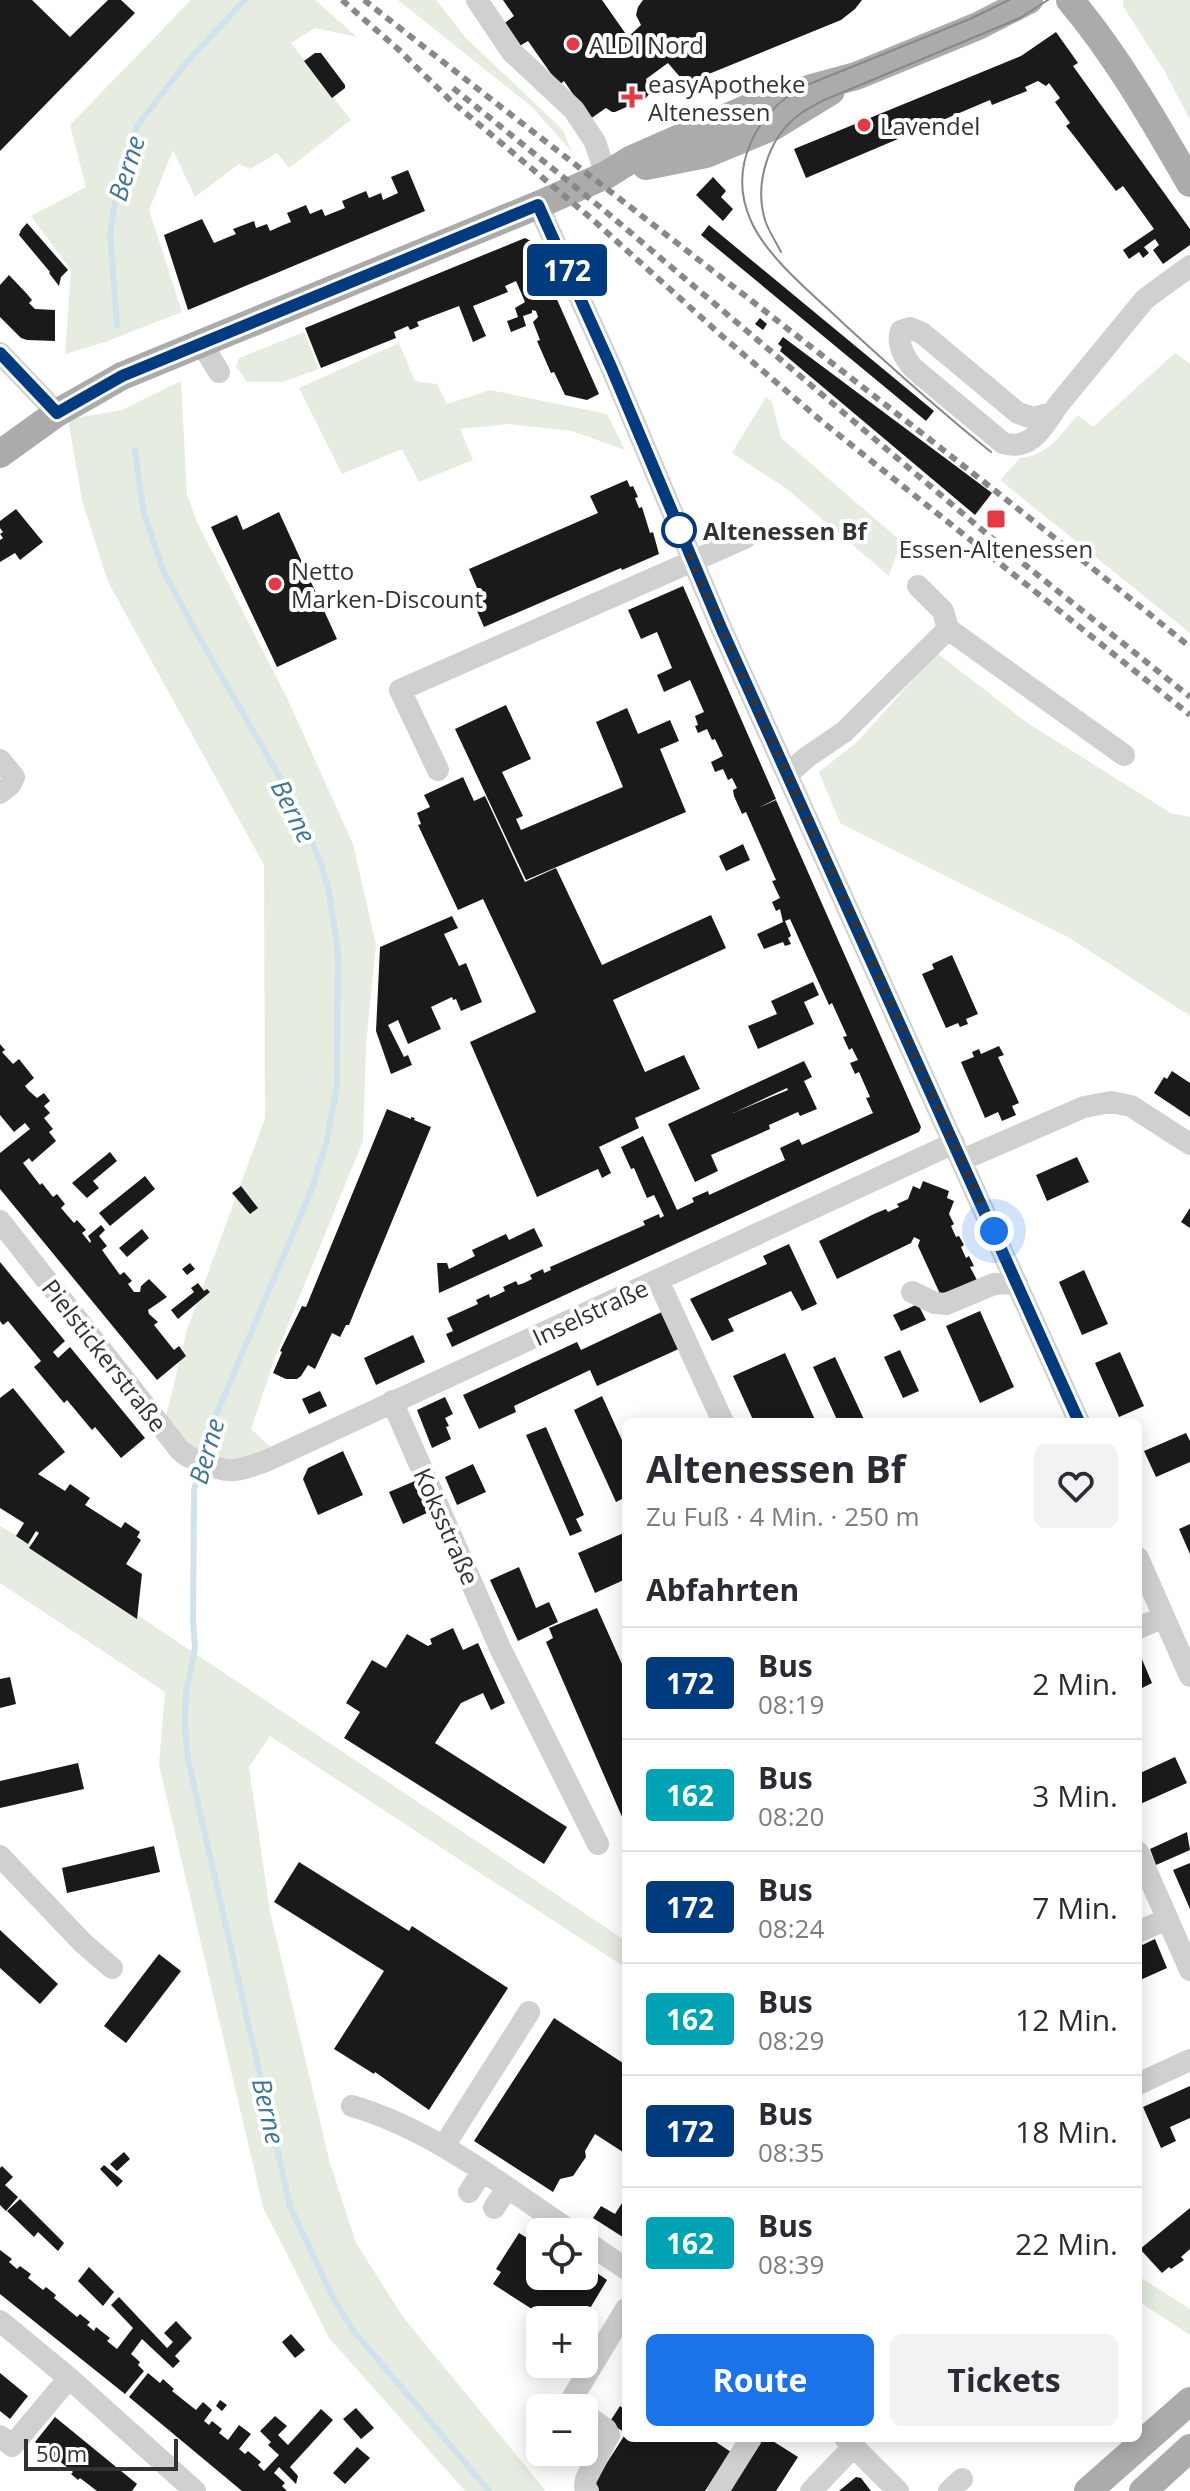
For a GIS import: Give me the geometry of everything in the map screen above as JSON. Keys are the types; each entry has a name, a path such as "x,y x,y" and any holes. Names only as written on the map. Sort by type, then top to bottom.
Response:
{"main road":[{"path":"0,454 57,413 122,376 538,205 606,175 632,159 764,101 856,76 978,26 1029,0"},
{"path":"1070,0 1095,30 1143,101 1190,183"},
{"path":"1088,2491 1112,2481 1190,2401"},
{"path":"1143,2491 1190,2448"}],"street":[{"path":"477,0 512,52 574,110 595,142 606,175"},
{"path":"538,205 611,367 693,562 1077,1418"},
{"path":"1053,413 1033,418 1018,413 922,333 910,328 901,331 901,348 913,368 1003,443 1012,445 1033,440 1145,299 1190,266"},
{"path":"202,344 219,372"},
{"path":"0,353 57,413"},
{"path":"438,770 400,690 745,538"},
{"path":"918,586 943,611 948,629 1124,755"},
{"path":"788,774 844,732 948,629"},
{"path":"0,760 14,777 0,793"},
{"name":"Inselstraße","path":"224,1472 266,1461 658,1280 958,1152 1084,1107 1111,1102 1131,1106 1190,1144"},
{"name":"Pielstickerstraße","path":"0,1221 179,1449 224,1472"},
{"path":"658,1280 721,1418"},
{"path":"912,1292 935,1303 946,1304 994,1284 1017,1283"},
{"name":"Koksstraße","path":"392,1401 501,1650 598,1844"},
{"path":"1142,1567 1190,1676"},
{"path":"1142,1626 1164,1617"},
{"path":"0,1856 83,1943 112,1968"},
{"path":"1142,1861 1190,1970"},
{"path":"1142,1930 1167,1919"},
{"path":"444,2146 529,2012"},
{"path":"1142,2082 1190,2060"},
{"path":"352,2106 393,2120 444,2146 551,2218"},
{"path":"469,2192 483,2171"},
{"path":"494,2208 507,2188"},
{"path":"598,2250 622,2266"},
{"path":"575,2394 622,2316"},
{"path":"0,2321 69,2378 190,2490"},
{"path":"0,2436 12,2446 69,2378"},
{"path":"598,2424 609,2435 598,2456"},
{"path":"718,2491 749,2442"},
{"path":"811,2491 850,2442 898,2491"},
{"path":"588,2491 586,2479 593,2466"}],"shaded area":[{"path":"191,0 315,0 357,37 315,28 291,43 351,120 289,168 277,153 250,169 239,164 195,197 173,150 149,210 182,312 65,354 71,270 31,216 86,187 70,125"},
{"path":"398,0 436,0 466,38 563,130 571,151 532,107"},
{"path":"1123,0 1190,0 1190,120 1165,72 1123,6"},
{"path":"304,332 319,369 282,382 247,382 236,366 239,358"},
{"path":"399,343 415,381 437,384 447,404 490,390 607,414 625,450 572,431 508,424 460,429 473,460 419,482 402,449 342,474 299,388"},
{"path":"1175,353 1190,364 1190,633 1000,480 1020,458 1046,449 1078,415 1093,427"},
{"path":"181,381 187,495 196,520 287,698 353,844 376,945 366,1045 363,1141 277,1352 251,1429 277,1453 244,1465 187,1453 164,1425 187,1330 265,1118 264,865 108,582 82,500 68,419 122,410"},
{"path":"766,397 772,402 781,438 901,541 889,576 787,489 732,453"},
{"path":"937,653 1029,724 1171,813 1190,817 1190,1016 1068,937 840,823 819,772 858,741"},
{"path":"0,1526 622,1938 622,1965 270,1736 249,1767 270,1912 330,2163 356,2243 403,2317 546,2491 465,2491 329,2338 263,2207 159,1765 165,1692 0,1583"},
{"path":"1142,2279 1190,2309 1190,2335 1142,2304"}],"building":[{"path":"0,0 32,0 70,37 108,0 121,0 135,13 0,151"},
{"path":"503,0 602,0 628,37 641,25 636,15 643,0 862,0 841,20 694,80 687,81 680,77 668,63 646,79 650,93 645,99 615,112 606,108 590,119 564,81 559,85 528,41 518,47 502,25 514,16"},
{"path":"1056,32 1078,63 1073,66 1190,229 1190,245 1163,264 1153,250 1159,245 1155,239 1144,247 1149,253 1143,258 1139,252 1129,259 1123,250 1154,229 1123,186 1116,191 1066,126 1070,123 1055,102 1060,98 1049,83 1046,86 1038,81 1025,87 1027,91 992,105 990,100 806,178 794,149 1021,56"},
{"path":"315,53 321,53 345,85 332,98 304,61"},
{"path":"408,170 425,211 188,310 164,235 202,219 214,243 236,234 233,229 254,221 256,228 267,224 270,231 291,222 287,213 306,205 310,214 322,209 325,216 345,208 342,201 366,191 369,198 381,193 383,200 398,193 391,177"},
{"path":"713,177 726,191 721,197 733,209 723,221 696,195"},
{"path":"27,223 68,270 61,277 59,286 19,235"},
{"path":"709,225 934,411 926,421 701,235"},
{"path":"525,238 531,241 599,394 587,400 565,395 537,341 540,340 533,322 538,317 536,311 523,316 526,326 511,332 507,321 518,317 515,308 525,302 516,281 505,286 508,292 473,306 486,336 473,342 459,306 417,322 419,326 410,330 408,326 394,332 396,338 321,368 305,328"},
{"path":"9,275 32,300 29,303 35,309 55,310 55,341 21,338 0,317 0,285"},
{"path":"760,318 767,324 763,330 755,324"},
{"path":"783,337 992,493 975,515 780,351 782,347 778,344"},
{"path":"627,480 638,497 635,498 639,508 642,507 650,533 653,532 659,554 484,627 477,611 485,607 469,569 598,513 590,496"},
{"path":"16,509 43,542 20,560 15,553 0,562 0,540 3,538 0,534 3,532 0,521"},
{"name":"Netto Marken-Discount","path":"279,512 337,639 277,667 211,527 237,515 243,530"},
{"path":"683,586 776,799 760,807 776,800 921,1127 919,1132 452,1347 446,1334 453,1331 447,1318 478,1304 476,1300 489,1294 490,1298 497,1295 505,1291 503,1287 516,1281 518,1285 524,1283 532,1279 530,1275 543,1269 544,1273 551,1270 550,1267 645,1225 643,1221 659,1214 660,1218 664,1216 654,1195 647,1198 621,1147 643,1136 677,1210 694,1202 692,1198 708,1191 709,1195 785,1160 780,1148 799,1139 802,1145 873,1113 859,1072 855,1074 850,1063 858,1060 852,1048 849,1050 843,1037 847,1036 832,1003 829,1005 790,919 785,921 791,944 785,946 783,942 764,949 757,934 783,922 780,909 776,911 772,902 780,898 772,881 776,880 746,812 742,814 734,796 733,790 737,788 732,778 728,780 723,769 715,772 711,762 723,756 715,739 712,740 707,729 698,733 695,716 704,712 690,680 664,692 657,675 672,668 657,632 641,639 628,610"},
{"path":"506,705 531,759 502,772 523,816 516,819 521,830 623,787 596,722 627,708 638,734 670,720 679,741 660,749 686,812 526,880 455,729"},
{"path":"463,777 474,801 485,796 525,882 556,868 602,965 711,915 726,948 613,1000 645,1072 684,1055 700,1089 635,1118 639,1128 599,1147 611,1173 602,1178 598,1169 537,1197 470,1042 536,1012 483,899 458,910 418,825 421,824 417,813 430,807 424,795"},
{"path":"743,844 750,860 726,871 719,856"},
{"path":"452,916 458,928 444,934 459,966 466,963 482,1002 461,1011 452,997 431,1007 441,1029 408,1044 398,1020 388,1025 404,1057 408,1055 412,1065 391,1074 376,1031 380,947"},
{"path":"952,955 978,1014 966,1019 968,1024 960,1027 958,1023 946,1028 922,974 934,969 932,964"},
{"path":"813,982 819,995 804,1002 814,1024 758,1049 748,1026 777,1014 771,1001"},
{"path":"0,1044 5,1050 2,1052 13,1064 19,1059 34,1078 25,1086 29,1091 37,1098 44,1093 50,1101 44,1106 50,1113 44,1118 53,1129 49,1132 56,1141 32,1162 29,1158 23,1163 53,1197 57,1194 65,1204 61,1208 74,1223 77,1220 86,1230 82,1233 90,1243 88,1236 101,1225 105,1230 99,1236 107,1246 102,1250 120,1275 124,1272 132,1281 128,1284 134,1292 140,1292 141,1286 149,1279 167,1297 148,1310 149,1314 158,1322 154,1325 174,1350 179,1346 186,1356 157,1380 0,1189 0,1153 30,1129 25,1123 14,1132 0,1115"},
{"path":"999,1046 1004,1055 998,1057 1019,1103 1012,1106 1016,1115 1002,1121 998,1112 985,1118 961,1062 974,1057 972,1052 979,1049 981,1054"},
{"path":"804,1061 812,1077 804,1081 817,1109 800,1116 798,1112 769,1125 770,1129 711,1155 718,1171 695,1182 668,1124","holes":["787,1088 788,1090 733,1113"]},
{"path":"1172,1071 1190,1083 1190,1117 1154,1093"},
{"path":"387,1109 431,1127 349,1325 340,1337 332,1333 315,1369 308,1365 297,1379 286,1379 273,1373 280,1351 302,1306 306,1307"},
{"path":"110,1152 117,1161 93,1181 99,1188 87,1198 72,1183"},
{"path":"1077,1157 1089,1182 1047,1201 1036,1175"},
{"path":"145,1176 155,1189 110,1226 99,1213"},
{"path":"923,1181 949,1191 947,1198 954,1201 949,1214 954,1224 951,1226 964,1245 961,1247 974,1266 970,1267 977,1280 941,1296 918,1246 920,1240 914,1237 911,1243 837,1279 819,1241 874,1214 899,1207 897,1204 908,1199 913,1186 920,1189"},
{"path":"241,1186 258,1208 250,1214 232,1193"},
{"path":"1190,1208 1190,1228 1181,1222"},
{"path":"534,1228 543,1246 439,1293 437,1263 447,1263 449,1269 475,1256 472,1250 506,1234 509,1240"},
{"path":"142,1229 149,1238 127,1257 119,1248"},
{"path":"789,1244 817,1304 802,1311 791,1291 728,1319 734,1331 712,1341 690,1299 767,1264 763,1256"},
{"path":"0,1262 65,1341 53,1352 58,1358 70,1347 145,1438 121,1458 95,1427 92,1430 67,1400 64,1403 34,1367 41,1361 8,1321 3,1325 0,1321"},
{"path":"190,1263 195,1269 187,1275 182,1269"},
{"path":"1084,1270 1108,1324 1082,1335 1059,1282"},
{"path":"198,1283 204,1291 207,1289 210,1292 178,1319 171,1310 194,1292 191,1288"},
{"path":"918,1304 926,1320 901,1331 893,1315"},
{"path":"666,1310 683,1347 597,1386 590,1370 514,1406 516,1412 479,1429 463,1395 577,1342 581,1350"},
{"path":"980,1311 1014,1387 980,1403 946,1326"},
{"path":"413,1335 425,1362 376,1385 364,1358"},
{"path":"900,1350 919,1391 903,1398 884,1357"},
{"path":"1120,1352 1144,1406 1119,1417 1095,1363"},
{"path":"785,1353 814,1418 752,1418 733,1376"},
{"path":"835,1357 863,1418 836,1418 813,1367"},
{"path":"13,1388 65,1452 38,1474 65,1491 70,1484 90,1498 85,1505 121,1528 125,1522 140,1532 137,1537 141,1540 126,1564 142,1574 137,1619 29,1548 39,1533 36,1531 28,1544 16,1536 24,1523 0,1508 0,1398"},
{"path":"320,1391 327,1406 309,1414 302,1399"},
{"path":"602,1396 622,1440 622,1499 616,1502 574,1410"},
{"path":"445,1397 453,1414 445,1418 451,1439 432,1448 417,1410"},
{"path":"546,1427 584,1515 576,1519 582,1531 570,1536 526,1435"},
{"path":"1186,1433 1190,1441 1190,1462 1156,1477 1144,1451"},
{"path":"343,1451 363,1495 318,1515 303,1479 308,1468"},
{"path":"473,1464 486,1492 457,1505 445,1477"},
{"path":"415,1481 429,1512 403,1524 389,1492"},
{"path":"1190,1524 1190,1554 1179,1529"},
{"path":"622,1534 622,1581 595,1593 578,1553"},
{"path":"519,1567 536,1608 549,1602 558,1622 518,1641 490,1580"},
{"path":"597,1608 622,1664 622,1817 546,1642 553,1638 549,1628"},
{"path":"453,1628 463,1650 478,1643 505,1703 491,1710 483,1693 461,1703 435,1743 567,1827 544,1864 344,1738 360,1712 346,1703 372,1660 386,1668 407,1634 428,1646 432,1644 430,1639"},
{"path":"1142,1659 1152,1683 1142,1688"},
{"path":"10,1677 16,1704 0,1708 0,1679"},
{"path":"1175,1757 1187,1783 1142,1803 1142,1772"},
{"path":"78,1763 84,1789 0,1808 0,1781"},
{"path":"1187,1832 1190,1850 1156,1865 1150,1849"},
{"path":"154,1846 160,1872 67,1893 62,1868"},
{"path":"299,1862 409,1931 412,1926 508,1988 429,2110 375,2072 334,2049 384,1971 274,1902"},
{"path":"1190,1863 1190,1909 1173,1870"},
{"path":"0,1930 58,1984 40,2004 0,1968"},
{"path":"1155,1939 1167,1968 1142,1979 1142,1945"},
{"path":"159,1954 181,1971 126,2043 104,2026"},
{"path":"554,2018 622,2062 622,2151 595,2134 585,2151 586,2157 573,2176 560,2179 553,2192 474,2141"},
{"path":"1190,2086 1190,2118 1170,2127 1176,2141 1161,2148 1143,2107"},
{"path":"124,2152 130,2159 117,2171 110,2164"},
{"path":"104,2165 123,2181 117,2187 100,2169"},
{"path":"2,2166 13,2177 5,2185 18,2197 6,2211 0,2205"},
{"path":"20,2199 64,2243 58,2251 38,2232 34,2237 7,2211"},
{"path":"622,2203 622,2236 598,2221 598,2218 593,2218 601,2206 615,2214"},
{"path":"1190,2208 1190,2249 1181,2257 1184,2260 1162,2273 1142,2247"},
{"path":"519,2233 526,2237 526,2290 598,2290 598,2274 607,2280 591,2306 527,2306 493,2284 501,2272 496,2269"},
{"path":"0,2250 12,2259 9,2262 17,2269 20,2266 31,2274 28,2278 43,2290 46,2287 77,2317 80,2314 90,2322 87,2325 94,2331 96,2327 110,2338 107,2341 117,2349 133,2328 111,2305 119,2297 167,2348 173,2342 164,2333 176,2321 192,2338 175,2356 180,2361 173,2368 142,2339 131,2354 144,2371 125,2394 0,2294"},
{"path":"89,2267 114,2292 103,2306 78,2281"},
{"path":"291,2334 305,2350 295,2358 282,2342"},
{"path":"0,2373 28,2396 10,2419 0,2411"},
{"path":"148,2373 160,2383 163,2379 174,2389 172,2391 196,2410 203,2402 212,2410 204,2421 209,2425 212,2421 222,2429 219,2433 228,2440 239,2425 251,2434 239,2449 245,2454 248,2451 261,2462 258,2465 264,2471 279,2455 268,2445 271,2442 260,2431 275,2416 287,2426 278,2435 288,2445 321,2409 333,2420 290,2467 298,2476 296,2484 279,2467 274,2473 285,2483 282,2486 287,2491 242,2491 129,2397"},
{"path":"220,2400 227,2405 222,2411 216,2406"},
{"path":"620,2406 622,2431 609,2423"},
{"path":"356,2408 374,2428 361,2439 343,2419"},
{"path":"55,2417 137,2484 132,2491 97,2491 80,2478 78,2480 71,2474 73,2472 44,2452 46,2450 35,2442"},
{"path":"622,2439 622,2442 716,2442 731,2452 705,2491 599,2491 592,2486"},
{"path":"761,2442 774,2442 798,2457 776,2491 730,2491"},
{"path":"357,2447 370,2458 345,2484 333,2473"},
{"path":"856,2477 861,2478 871,2491 839,2491"}],"waterway":[{"name":"Berne","path":"117,326 110,232 119,179 137,126 186,63 245,0"},
{"name":"Berne","path":"135,450 143,510 163,570 301,814 329,893 338,951 337,1086 326,1144 311,1191 217,1413 204,1456"},
{"name":"Berne","path":"200,1467 194,1490 195,1648 186,1693 188,1760 290,2206 331,2294 353,2330 489,2491"}],"tram line":[{"path":"991,452 880,357 780,263 751,221 744,201 742,181 744,162 759,127 771,111 802,87 970,19 1009,0"},
{"path":"781,252 766,223 761,193 766,163 779,135 789,124 822,101 1020,18 1048,0"}],"railway":[{"path":"342,0 451,101 592,219 825,424 1190,715"},
{"path":"364,0 882,402 1190,647"},
{"path":"453,88 605,211 994,540 1190,697"}],"bus line":[{"name":"172","path":"0,353 57,413 122,376 538,205 611,367 722,630 1077,1418"}],"place":[{"name":"ALDI Nord","path":"573,44"},
{"name":"easyApotheke Altenessen","path":"632,97"},
{"name":"Lavendel","path":"864,125"},
{"name":"Essen-Altenessen","path":"996,519"},
{"name":"Altenessen Bf","path":"679,530"},
{"name":"Netto Marken-Discount","path":"275,584"}],"route":[{"path":"679,530 994,1231"}]}
